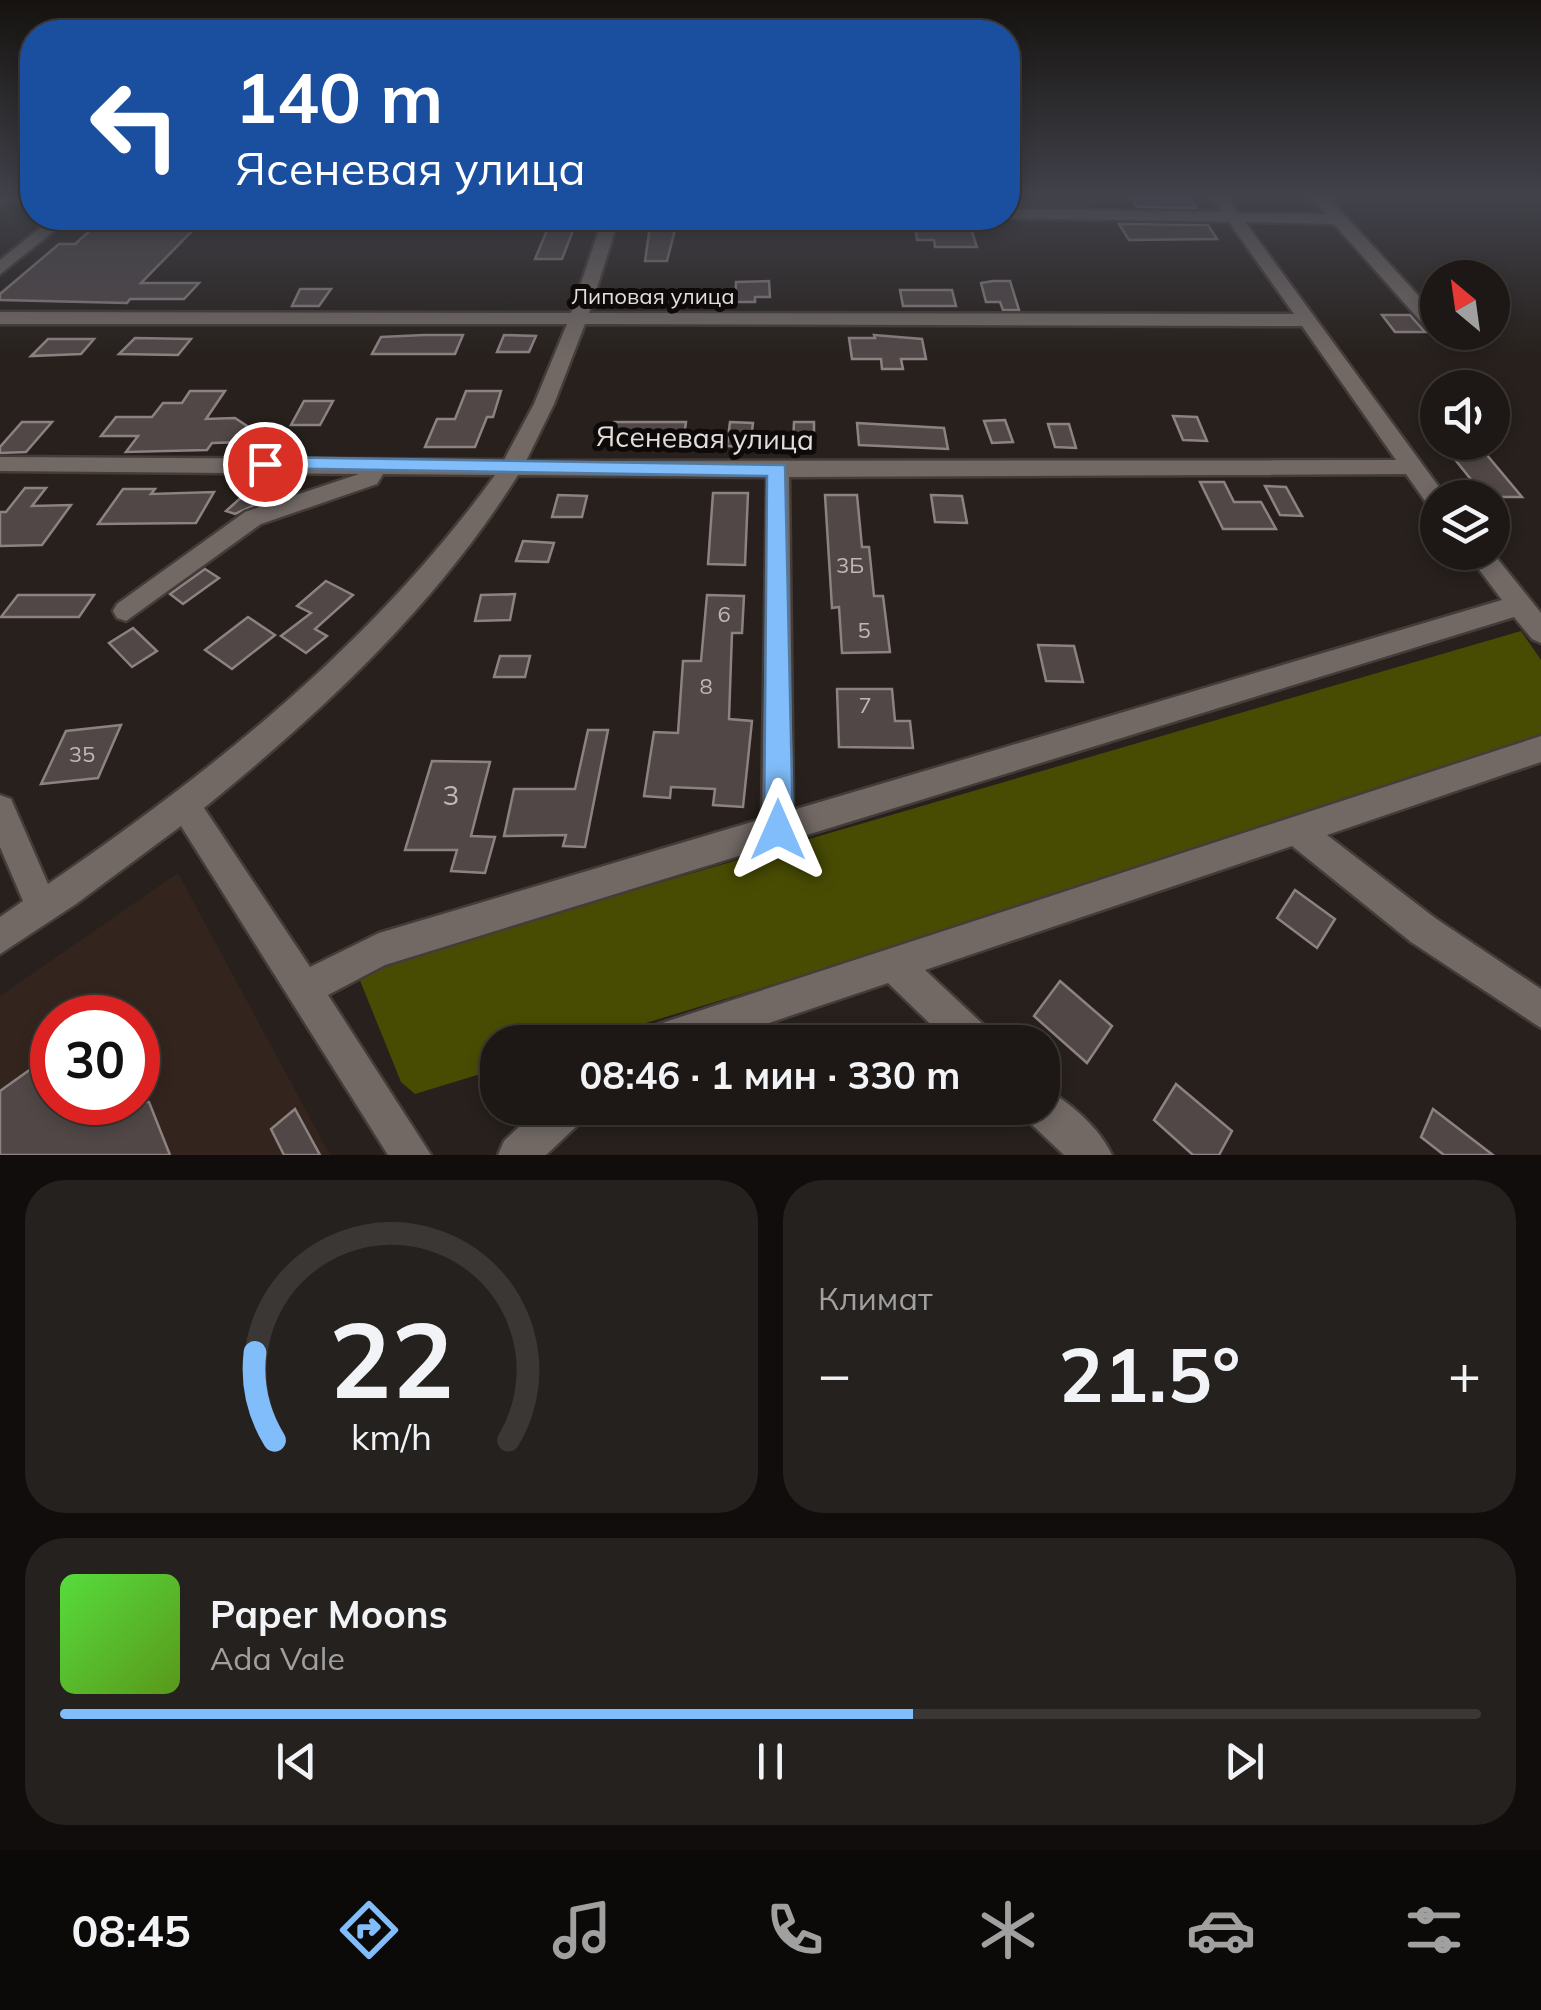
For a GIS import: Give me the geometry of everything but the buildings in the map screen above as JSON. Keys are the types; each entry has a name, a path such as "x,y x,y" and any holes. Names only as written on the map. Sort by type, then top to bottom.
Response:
{"street":[{"path":"0,269 23,250"},
{"path":"0,937 186,807 392,622 440,567 512,466 554,385 601,250"},
{"path":"1258,250 1420,480"},
{"path":"1367,250 1420,309"},
{"name":"Липовая улица","path":"0,318 1306,320"},
{"name":"Ясеневая улица","path":"0,464 778,470 1410,467"},
{"path":"126,611 253,518 368,479 379,464"},
{"path":"778,470 778,830"},
{"path":"1492,570 1541,632"},
{"path":"306,988 379,950 1520,605"},
{"path":"709,1025 1541,749"},
{"path":"186,807 411,1155"},
{"path":"0,809 42,908"},
{"path":"1297,831 1423,930 1541,1010"},
{"path":"892,962 957,1025"},
{"path":"1060,1124 1092,1155"},
{"path":"518,1155 549,1125"}],"shaded area":[{"path":"1521,631 1541,660 1541,752 639,1025 480,1025 480,1074 415,1094 401,1082 359,978 378,965"},
{"path":"178,873 330,1155 0,1155 0,996"}],"route":[{"path":"265,464 778,470 778,830"}]}
